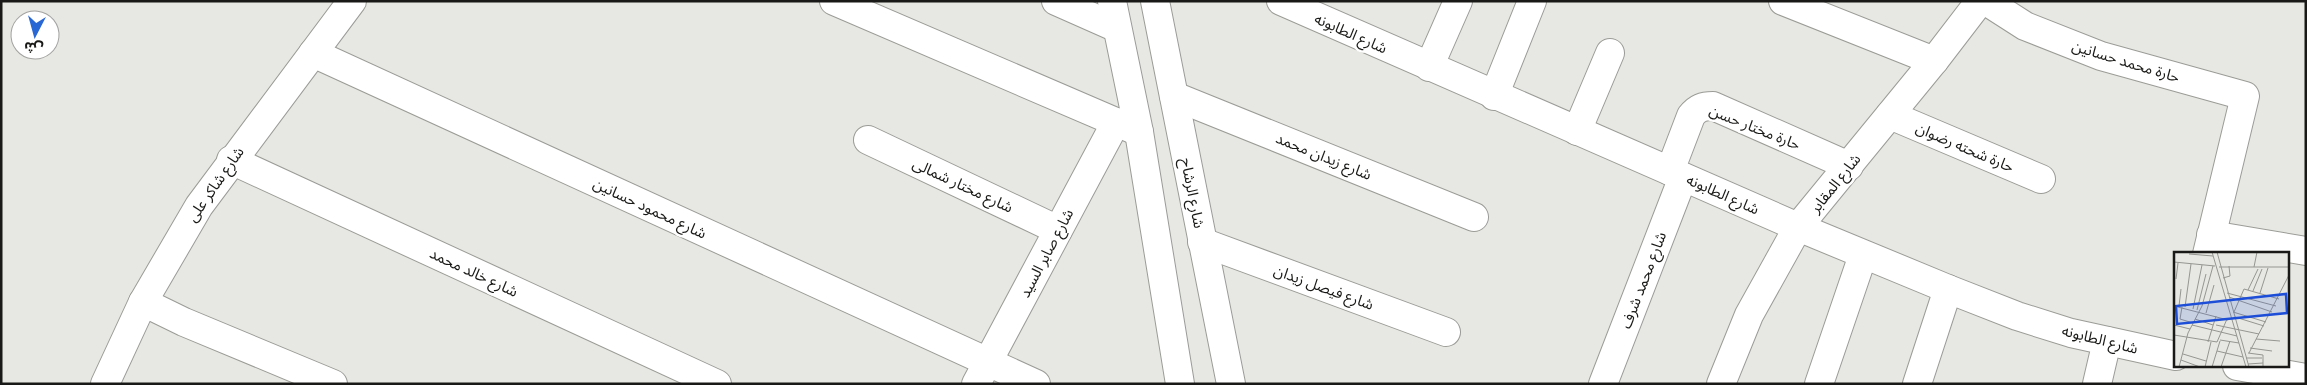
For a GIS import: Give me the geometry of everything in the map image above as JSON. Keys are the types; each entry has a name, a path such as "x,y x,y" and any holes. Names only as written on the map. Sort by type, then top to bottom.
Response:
{"street":[{"name":"شارع شاكر على","path":"105,384 143,302 199,206 352,1"},
{"path":"834,1 1128,127"},
{"path":"1056,1 1117,28"},
{"path":"1112,1 1117,28 1128,127 1180,384"},
{"name":"شارع الرشاح","path":"1155,1 1231,384"},
{"name":"شارع الطابونه","path":"1281,1 1494,96 1863,255 1948,289 2017,316 2107,341 2174,356"},
{"path":"1428,67 1458,1"},
{"path":"1494,96 1532,1"},
{"path":"1783,1 1934,61"},
{"name":"شارع المقابر","path":"1721,384 1749,315 1798,227 1934,61 1980,1"},
{"name":"حارة محمد حسانين","path":"1986,1 2025,26 2101,56 2244,96 2209,244"},
{"name":"شارع محمود حسانين","path":"313,53 982,374 1036,384"},
{"path":"1577,131 1610,53"},
{"name":"شارع زيدان محمد","path":"1174,96 1474,217"},
{"name":"حارة مختار حسن","path":"1677,174 1691,116 1696,110 1704,106 1713,106 1848,166"},
{"name":"حارة شحته رضوان","path":"1890,115 2041,179"},
{"name":"شارع صابر السيد","path":"982,374 1058,230 1128,127"},
{"name":"شارع مختار شمالى","path":"868,140 1058,230"},
{"name":"شارع خالد محمد","path":"232,160 717,384"},
{"name":"شارع محمد شرف","path":"1603,384 1677,174"},
{"name":"شارع فيصل زيدان","path":"1202,242 1446,332"},
{"path":"2209,244 2306,251"},
{"path":"1819,384 1863,255"},
{"path":"1917,384 1948,289"},
{"path":"143,302 184,322 333,384"},
{"path":"2097,384 2107,341"},
{"path":"2233,384 2237,368"},
{"path":"2248,368 2306,378"}]}
